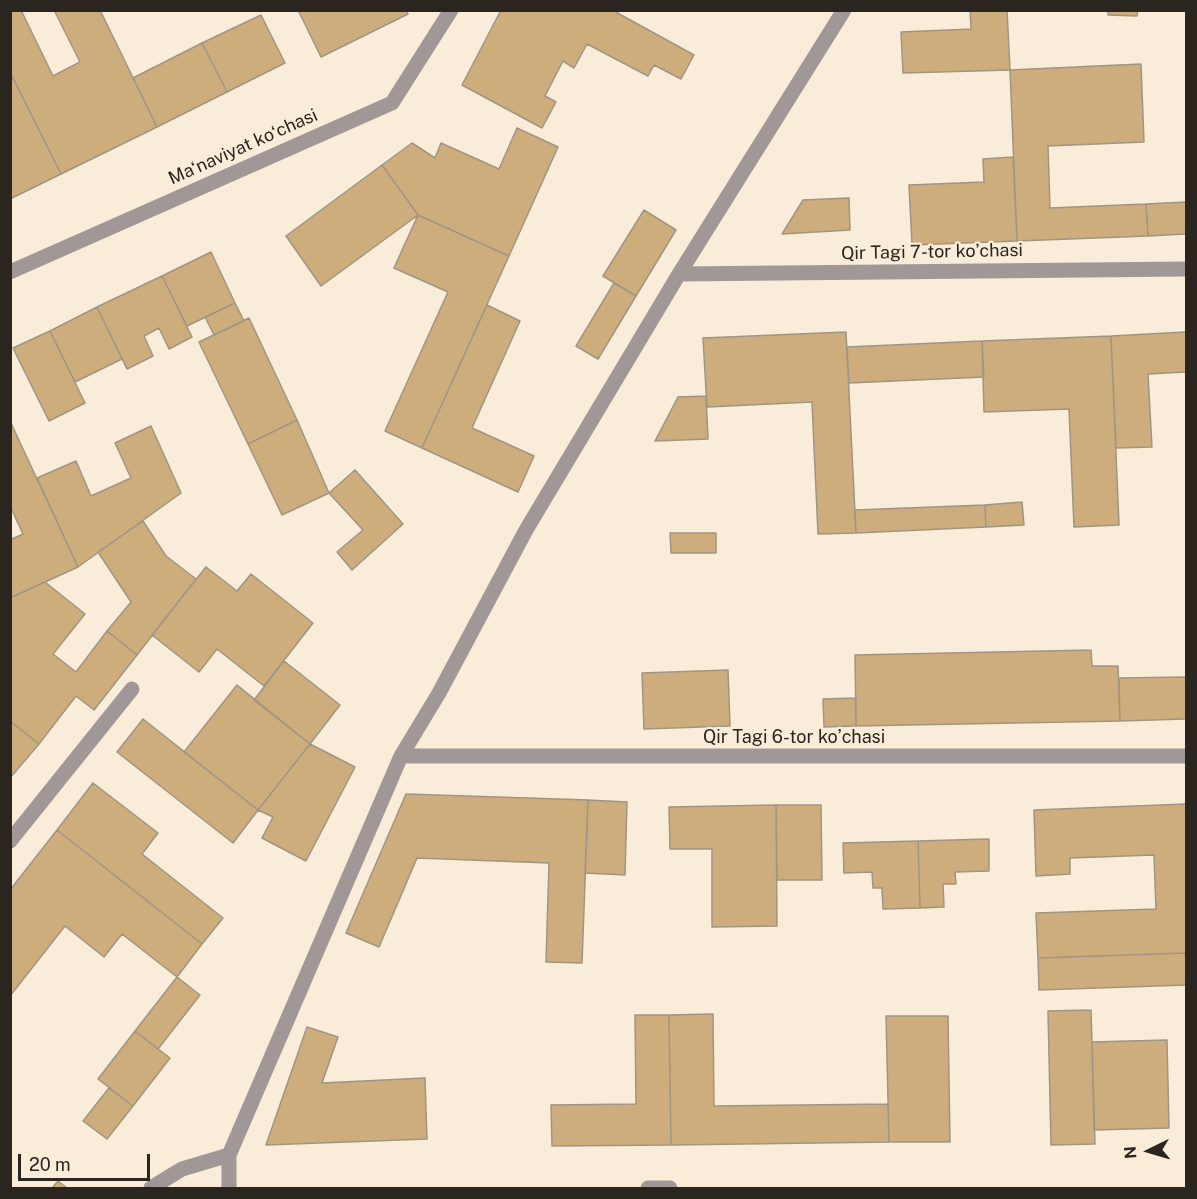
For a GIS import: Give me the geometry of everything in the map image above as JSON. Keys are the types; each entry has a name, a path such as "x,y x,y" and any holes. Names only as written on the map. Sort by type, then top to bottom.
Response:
{"street":[{"name":"Maʻnaviyat koʻchasi","path":"10,272 392,103 451,10"},
{"path":"229,1188 229,1155 401,756 439,693 526,530 679,274 844,10"},
{"name":"Qir Tagi 7-tor koʼchasi","path":"679,274 1186,269"},
{"path":"10,841 132,689"},
{"name":"Qir Tagi 6-tor koʼchasi","path":"401,756 1186,756"},
{"path":"151,1188 182,1169 229,1155"},
{"path":"648,1188 670,1188"}],"building":[{"path":"10,10 21,10 53,76 80,62 54,10 100,10 157,127 61,174 10,72"},
{"path":"298,10 406,10 408,14 321,57"},
{"path":"501,10 612,10 694,55 681,79 654,65 648,76 587,44 574,68 563,61 545,96 556,102 542,128 462,85"},
{"path":"970,10 1007,10 1010,70 903,73 901,32 971,29"},
{"path":"1108,10 1138,10 1137,16 1108,15"},
{"path":"261,15 285,63 227,92 202,43"},
{"path":"202,43 227,92 157,127 133,78"},
{"path":"1141,64 1144,142 1048,146 1050,208 1146,204 1148,236 1017,241 1010,70"},
{"path":"10,72 61,174 10,199"},
{"path":"517,128 558,147 509,256 418,215 382,165 412,143 435,158 441,143 499,169"},
{"path":"1013,157 1017,241 912,245 909,185 984,182 983,159"},
{"path":"382,165 418,215 321,286 286,236"},
{"path":"849,198 850,230 782,234 803,200"},
{"path":"1186,202 1186,234 1148,236 1146,204"},
{"path":"644,210 676,230 636,296 603,276"},
{"path":"418,215 509,256 422,448 385,431 448,292 394,268"},
{"path":"211,252 235,303 187,326 162,276"},
{"path":"162,276 192,337 169,349 159,328 144,336 153,356 127,369 97,307"},
{"path":"614,283 636,296 598,359 576,346"},
{"path":"235,303 244,321 214,335 205,317"},
{"path":"487,305 520,321 472,428 534,456 518,492 422,448"},
{"path":"97,307 122,359 75,382 50,331"},
{"path":"249,318 297,420 248,444 199,342"},
{"path":"50,331 85,403 49,421 13,348"},
{"path":"846,332 856,533 818,534 812,402 707,407 703,338"},
{"path":"1186,332 1186,372 1148,374 1152,447 1116,448 1111,336"},
{"path":"1111,336 1119,525 1074,527 1069,409 984,412 982,341"},
{"path":"982,341 984,377 849,383 847,347"},
{"path":"706,396 708,439 655,441 678,397"},
{"path":"297,420 329,493 282,515 248,444"},
{"path":"10,421 78,567 10,598 10,540 23,534 10,506"},
{"path":"151,426 181,493 78,567 37,478 76,461 91,496 131,478 115,443"},
{"path":"355,470 403,524 352,570 337,552 363,530 329,493"},
{"path":"1022,502 1024,525 986,527 985,505"},
{"path":"985,505 986,527 856,533 855,510"},
{"path":"143,521 166,556 196,579 137,655 107,631 131,602 98,552"},
{"path":"670,533 716,533 716,553 671,553"},
{"path":"206,567 237,591 251,574 313,623 264,686 217,649 199,672 152,635"},
{"path":"45,582 85,614 53,654 76,672 107,631 137,655 94,710 76,696 39,744 10,721 10,598"},
{"path":"1091,650 1092,666 1118,666 1120,721 856,726 855,655"},
{"path":"284,661 340,705 310,744 254,700"},
{"path":"728,670 730,726 644,729 642,673"},
{"path":"1186,677 1186,719 1120,721 1119,678"},
{"path":"237,685 310,744 258,810 184,752"},
{"path":"856,698 856,726 824,727 823,699"},
{"path":"143,719 258,810 233,843 117,752"},
{"path":"10,721 39,744 10,778"},
{"path":"310,744 355,767 306,861 262,838 273,817 258,810"},
{"path":"93,783 158,833 142,854 223,918 202,944 57,830"},
{"path":"406,794 588,800 582,963 546,962 549,863 417,858 379,947 346,933"},
{"path":"588,800 627,802 625,875 585,873"},
{"path":"1186,804 1186,953 1038,958 1036,913 1156,909 1154,855 1070,858 1070,874 1036,876 1034,810"},
{"path":"776,805 821,805 822,880 777,880"},
{"path":"776,805 777,926 712,927 712,849 670,849 669,807"},
{"path":"57,830 202,944 177,977 122,934 104,957 65,926 10,996 10,890"},
{"path":"989,839 989,871 955,872 956,884 943,884 944,907 920,908 918,841"},
{"path":"918,841 920,908 883,909 882,888 873,888 872,872 844,873 843,843"},
{"path":"1186,953 1186,985 1039,990 1038,958"},
{"path":"177,977 200,995 158,1049 135,1031"},
{"path":"1091,1010 1095,1144 1051,1145 1048,1011"},
{"path":"713,1014 714,1106 888,1104 889,1142 671,1145 669,1015"},
{"path":"635,1015 669,1015 671,1145 552,1146 551,1105 636,1104"},
{"path":"886,1016 948,1016 950,1142 889,1142"},
{"path":"307,1027 338,1037 322,1083 425,1078 427,1139 266,1145"},
{"path":"135,1031 170,1058 133,1106 98,1079"},
{"path":"1167,1040 1169,1128 1094,1130 1092,1042"},
{"path":"109,1088 133,1106 107,1139 83,1121"},
{"path":"58,1181 67,1188 52,1188"}]}
